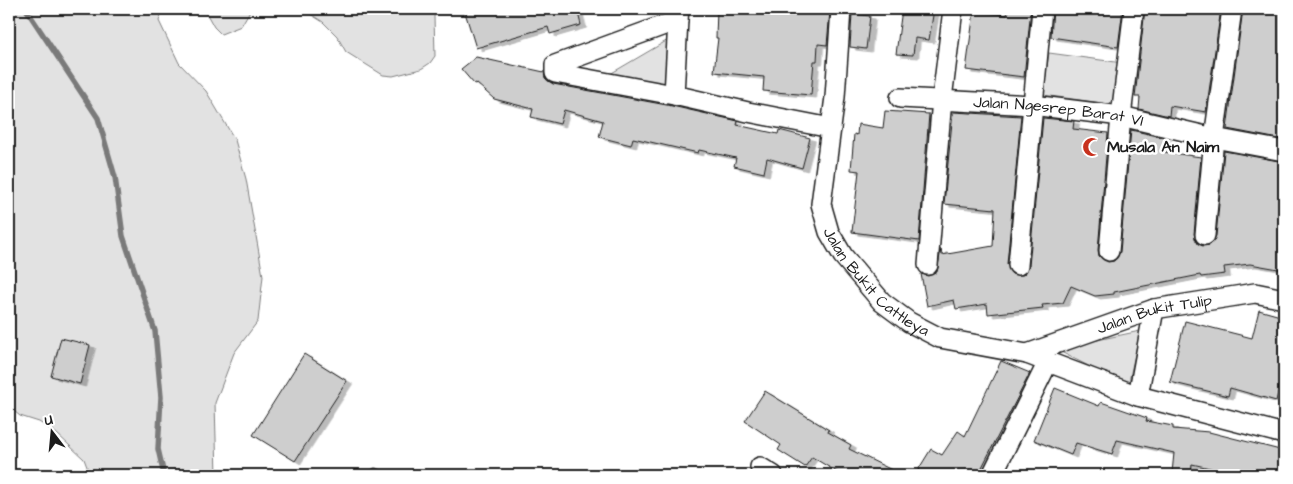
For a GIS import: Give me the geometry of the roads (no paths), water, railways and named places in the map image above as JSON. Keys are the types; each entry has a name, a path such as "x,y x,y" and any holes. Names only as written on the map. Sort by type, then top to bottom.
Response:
{"street":[{"name":"Jalan Bukit Cattleya","path":"841,9 831,128 821,204 829,232 843,256 882,302 909,322 940,338 1027,354 1138,396 1284,434"},
{"path":"928,265 942,99 954,9"},
{"path":"1018,265 1042,9"},
{"path":"1109,251 1134,9"},
{"path":"1206,235 1214,138 1232,9"},
{"path":"674,94 679,14 555,65 554,69 555,73 674,94 748,112 831,128"},
{"name":"Jalan Ngesrep Barat VI","path":"900,98 1032,105 1122,116 1214,138 1284,151"},
{"name":"Jalan Bukit Tulip","path":"1027,354 1154,309 1256,293 1284,299"},
{"path":"1138,396 1154,309"},
{"path":"992,475 1048,362"}],"waterway":[{"path":"26,9 98,118 115,177 123,236 155,331 161,397 158,449 164,475"},
{"path":"369,475 375,470 386,475"}],"place":[{"name":"Musala An Naim","path":"1092,147"}]}
